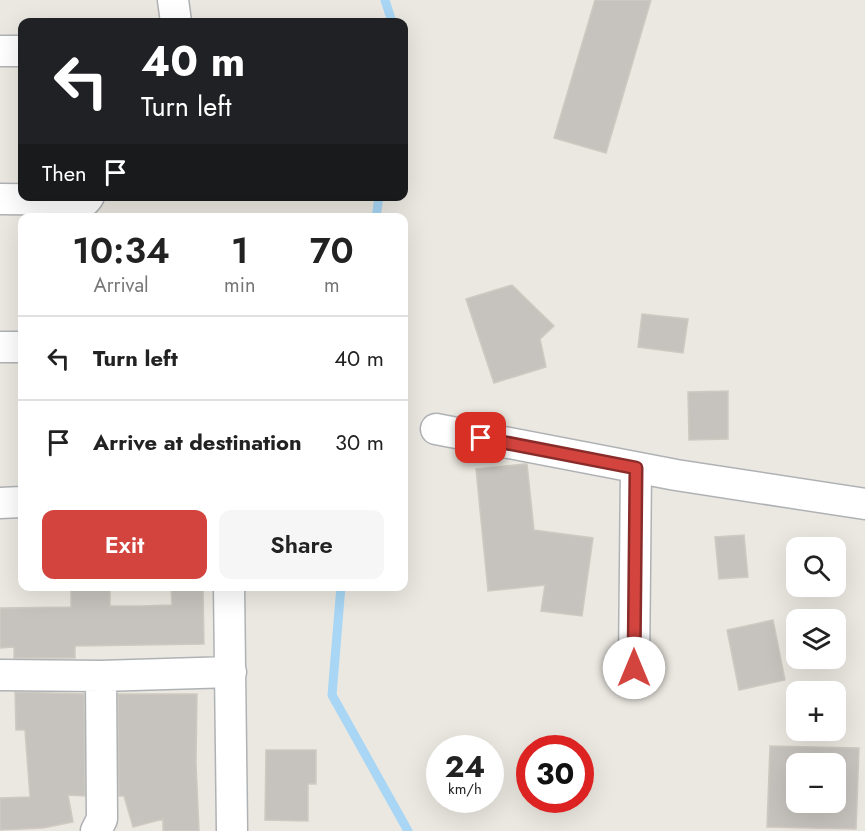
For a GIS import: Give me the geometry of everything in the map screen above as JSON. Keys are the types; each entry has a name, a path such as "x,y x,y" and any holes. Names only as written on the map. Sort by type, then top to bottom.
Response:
{"street":[{"path":"172,0 175,18"},
{"path":"0,51 18,51"},
{"path":"0,199 18,199"},
{"path":"0,347 18,347"},
{"path":"436,429 636,468 865,504"},
{"path":"634,668 636,468"},
{"path":"0,502 18,502"},
{"path":"229,591 232,831"},
{"path":"0,675 101,676 231,672"},
{"path":"96,831 102,819 101,676"}],"building":[{"path":"595,0 651,0 606,153 554,138"},
{"path":"512,285 554,326 540,339 546,367 494,383 466,299"},
{"path":"642,314 688,319 683,353 638,347"},
{"path":"728,391 728,439 689,440 688,392"},
{"path":"527,464 534,530 593,538 582,616 541,611 545,585 488,591 476,469"},
{"path":"744,535 748,577 719,579 715,537"},
{"path":"71,591 110,591 110,606 142,606 172,605 171,591 203,591 204,644 75,646 75,658 14,658 14,647 0,648 0,608 71,607"},
{"path":"773,620 785,680 739,690 727,630"},
{"path":"15,692 84,694 85,796 68,795 73,822 43,828 0,830 0,798 30,797 25,730 16,730"},
{"path":"118,694 197,694 196,763 199,831 163,831 163,819 133,827 124,796 119,796"},
{"path":"770,746 859,748 856,829 767,827"},
{"path":"266,750 316,750 316,784 308,784 308,821 265,820"}],"waterway":[{"path":"385,0 391,18"},
{"path":"377,213 378,201"},
{"path":"341,591 332,695 408,831"}],"route":[{"path":"481,438 636,468 633,586 634,668"}]}
